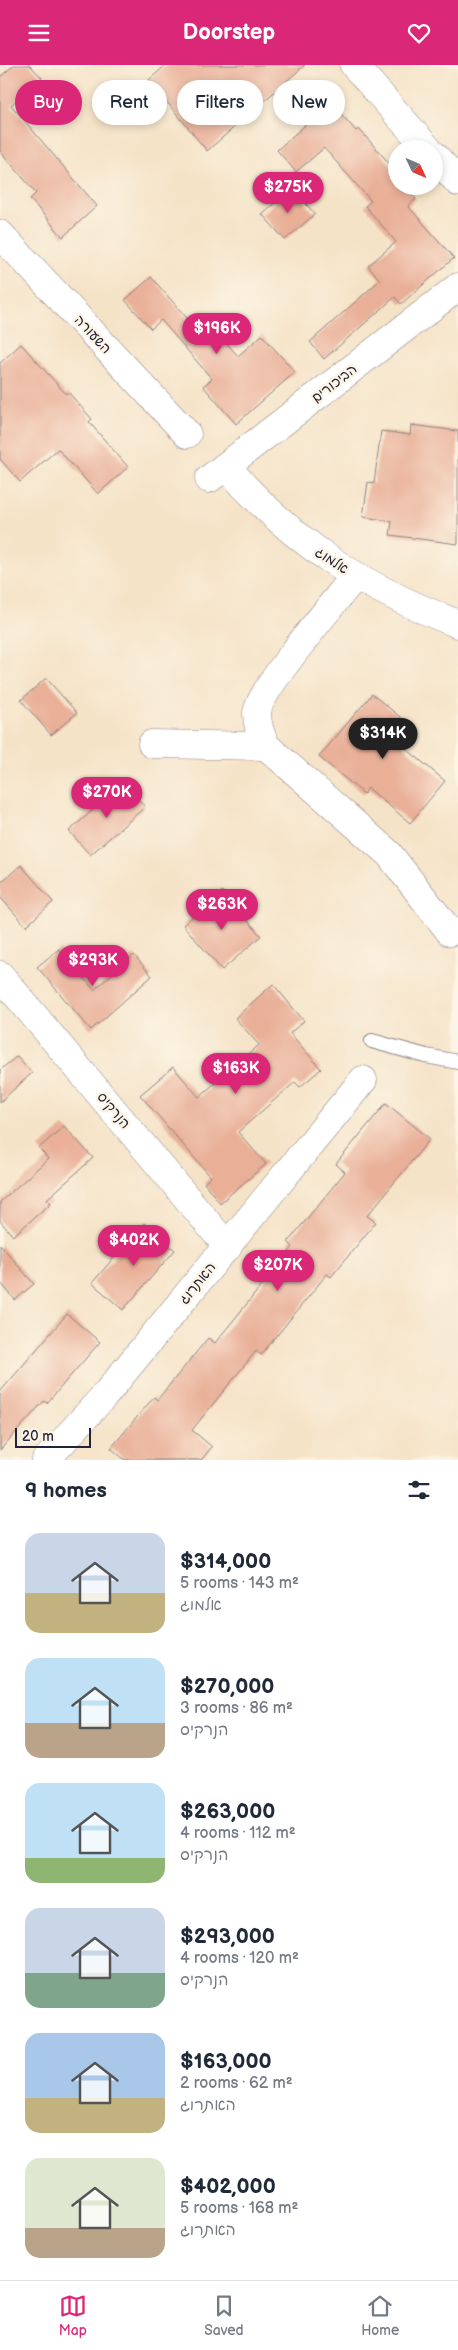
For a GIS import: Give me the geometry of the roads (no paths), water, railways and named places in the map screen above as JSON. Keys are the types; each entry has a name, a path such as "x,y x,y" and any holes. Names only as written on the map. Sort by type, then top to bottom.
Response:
{"street":[{"path":"354,65 420,140"},
{"path":"443,165 458,182"},
{"name":"השעורה","path":"0,234 187,434"},
{"name":"הביכורים","path":"218,473 458,287"},
{"name":"אלמוג","path":"218,473 322,556 355,576 431,614 458,624"},
{"path":"355,576 269,686 257,711 259,731 266,747 390,854 450,932"},
{"path":"152,744 266,747"},
{"name":"הנרקיס","path":"0,975 228,1247"},
{"name":"האתרוג","path":"46,1460 105,1395 363,1080"}],"lane":[{"path":"372,1041 426,1056 458,1062"}]}
